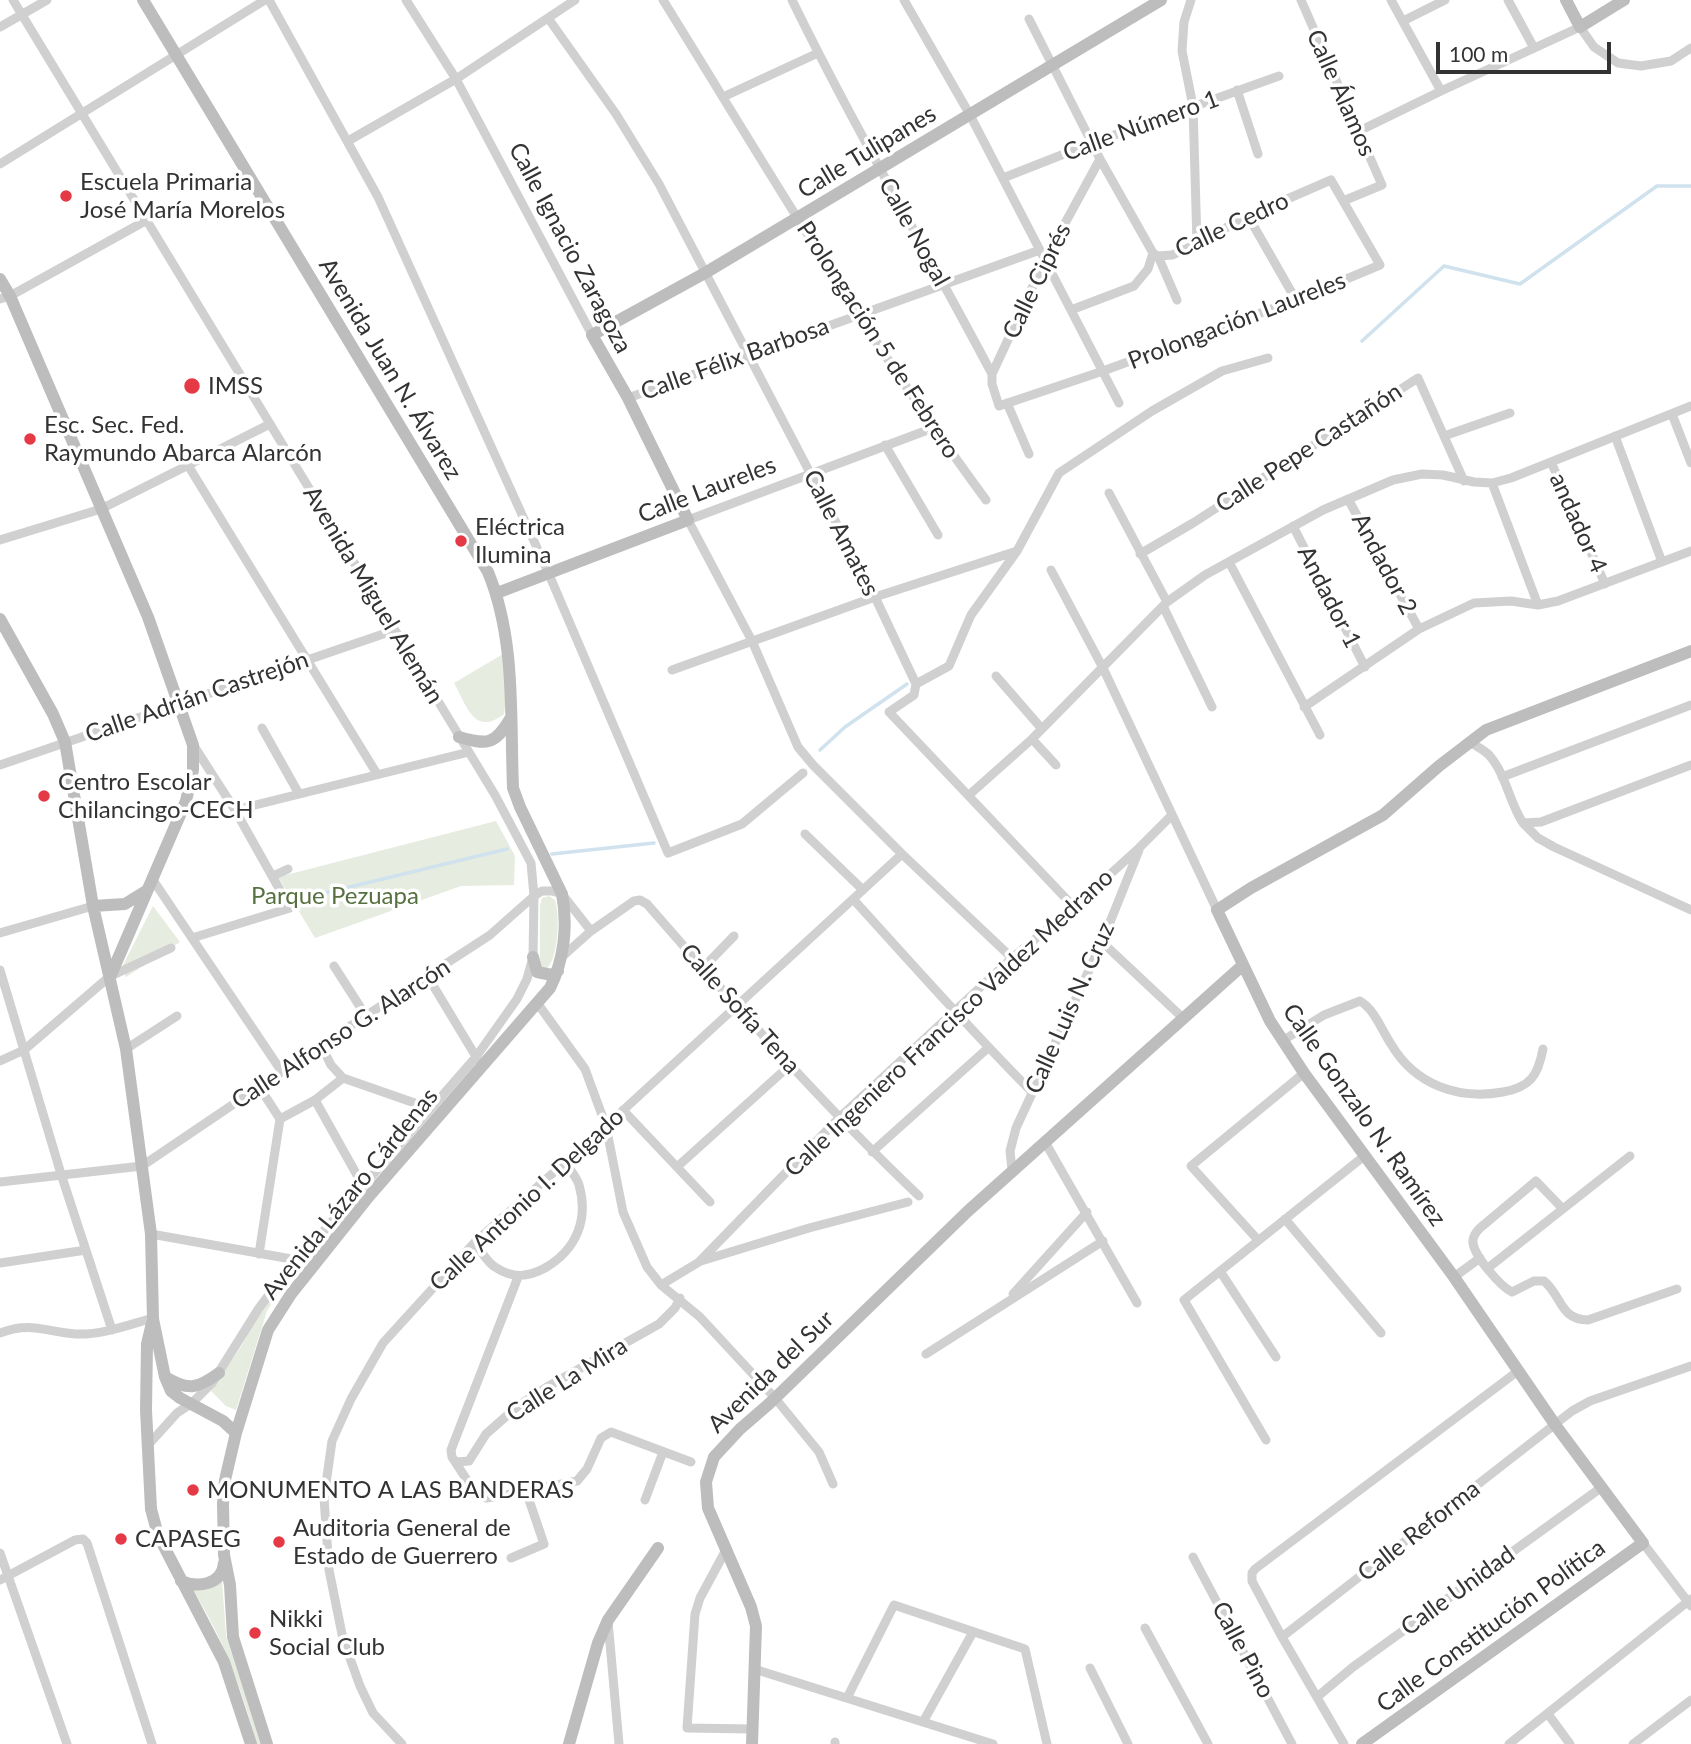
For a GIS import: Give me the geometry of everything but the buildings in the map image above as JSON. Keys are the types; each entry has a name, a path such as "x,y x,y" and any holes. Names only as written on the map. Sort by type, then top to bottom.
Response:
{"street":[{"name":"Avenida Miguel Alemán","path":"13,0 495,795"},
{"path":"0,27 47,0"},
{"name":"Avenida Juan N. Álvarez","path":"143,0 488,572 497,593 509,649 513,788"},
{"path":"0,164 267,0 378,197 548,572 668,853 742,824 803,774"},
{"name":"Calle Ignacio Zaragoza","path":"406,0 456,79 628,398 688,520"},
{"path":"348,141 456,79 575,0"},
{"name":"Prolongación 5 de Febrero","path":"663,0 859,315 933,428 986,500"},
{"name":"Calle Nogal","path":"792,0 879,169 992,374"},
{"path":"904,0 970,115 1119,403"},
{"name":"Calle Tulipanes","path":"592,335 705,273 1161,0"},
{"path":"1191,0 1182,35 1182,51 1193,106 1197,243"},
{"name":"Calle Álamos","path":"1301,0 1382,186 1343,201"},
{"path":"1391,0 1441,91"},
{"path":"1403,21 1445,0"},
{"path":"1508,0 1534,48"},
{"path":"1566,0 1594,47 1618,63 1641,65 1671,61 1691,48"},
{"path":"1357,132 1580,27 1624,0"},
{"name":"Calle Amates","path":"548,18 617,114 659,184 875,597 916,684"},
{"path":"1029,19 1100,159 1156,255 1177,300"},
{"path":"723,97 818,53"},
{"name":"Calle Número 1","path":"1003,178 1279,76"},
{"path":"1237,90 1258,154"},
{"name":"Calle Ciprés","path":"992,374 1045,260 1100,159"},
{"name":"Calle Cedro","path":"1071,310 1134,286 1156,255 1172,255 1248,216 1331,180"},
{"name":"Prolongación Laureles","path":"1003,405 1296,300 1380,265 1331,180"},
{"path":"1248,216 1296,300"},
{"path":"5,298 146,220"},
{"name":"Calle Félix Barbosa","path":"628,398 1040,250"},
{"path":"0,279 5,298 102,509 148,617 193,745 235,810 290,908 192,938"},
{"path":"1074,907 889,712 914,695 916,684 949,666 971,615 1017,551 1059,474 1152,411 1222,371 1268,358"},
{"path":"992,374 992,384 1029,454"},
{"name":"Calle Pepe Castañón","path":"1140,554 1193,523 1418,378 1464,481"},
{"path":"969,794 1032,739 1165,604 1229,562 1293,526 1393,480 1422,474 1492,483 1691,406"},
{"path":"1444,436 1510,413"},
{"path":"1672,414 1691,463"},
{"path":"0,540 102,509 270,424"},
{"name":"Calle Laureles","path":"497,593 933,428"},
{"path":"1615,436 1662,562"},
{"path":"885,445 938,535"},
{"name":"andador 4","path":"1550,462 1605,584"},
{"path":"189,467 377,774"},
{"path":"1492,483 1538,605"},
{"path":"1109,493 1165,604 1212,707"},
{"name":"Andador 2","path":"1348,499 1419,629"},
{"path":"688,520 752,641 798,747 902,854 1012,958"},
{"name":"Andador 1","path":"1293,526 1365,667"},
{"path":"672,670 875,597 1017,551"},
{"path":"1304,707 1419,629 1474,603 1511,601 1538,605 1558,601 1691,551"},
{"path":"1229,562 1320,735"},
{"name":"Calle Gonzalo N. Ramírez","path":"1051,570 1103,668 1243,965 1282,1041 1363,1157 1454,1278 1556,1426 1690,1602"},
{"path":"0,619 54,714 65,742 93,906 126,1049 150,1234 153,1318 165,1377 171,1391 223,1421 236,1433"},
{"name":"Calle Adrián Castrejón","path":"0,765 395,630"},
{"path":"1217,910 1251,888 1383,815 1486,730 1691,651"},
{"path":"996,676 1042,729"},
{"path":"1502,777 1691,705"},
{"path":"459,737 479,743 492,741 503,732 511,719"},
{"path":"262,727 299,794"},
{"path":"1032,739 1056,765"},
{"path":"1470,742 1489,755 1502,777 1515,811 1538,838 1691,910"},
{"path":"109,977 186,800 193,770 193,745"},
{"path":"235,810 469,752"},
{"path":"1523,822 1541,822 1691,765"},
{"name":"Avenida Lázaro Cárdenas","path":"149,1444 219,1373 259,1308 362,1184 429,1108 480,1062 538,1003 558,971 563,956 562,894 513,788"},
{"name":"Avenida Lázaro Cárdenas","path":"267,1744 233,1637 230,1585 224,1555 225,1480 236,1433 268,1330 291,1294 480,1062 517,999 533,957 534,896 531,863 495,795"},
{"name":"Calle Ingeniero Francisco Valdez Medrano","path":"662,1285 699,1262 840,1117 1012,958 1139,848 1172,815"},
{"path":"805,834 863,890"},
{"name":"Calle Luis N. Cruz","path":"1012,1170 1012,1139 1102,942 1139,848"},
{"name":"Calle Antonio I. Delgado","path":"402,1744 373,1713 360,1686 343,1639 329,1570 324,1498 332,1441 351,1399 383,1343 474,1242 606,1126 902,854"},
{"path":"272,876 288,869"},
{"path":"0,933 93,906 125,904 135,900 151,884"},
{"path":"151,884 192,938 282,1072"},
{"path":"534,896 542,891 562,894 590,931 563,956"},
{"name":"Calle Alfonso G. Alarcón","path":"142,1166 490,935 534,896"},
{"path":"853,899 988,1048 1032,1092"},
{"name":"Calle Sofía Tena","path":"590,931 634,901 640,900 647,904 789,1066 872,1152 919,1196"},
{"path":"703,968 734,936"},
{"path":"1102,942 1184,1019"},
{"path":"0,1060 24,1049 109,977 171,948"},
{"path":"533,957 537,972 552,975 558,971"},
{"name":"Avenida del Sur","path":"752,1744 756,1626 727,1548 708,1508 706,1482 713,1457 1012,1170 1243,965"},
{"path":"334,967 366,1016"},
{"path":"0,970 61,1174 112,1330"},
{"path":"428,977 480,1062"},
{"path":"1282,1041 1305,1025 1360,1001 1370,1007 1398,1055 1436,1087 1482,1096 1521,1089 1539,1070 1543,1049"},
{"path":"538,1003 585,1069 606,1126 623,1212 647,1267 662,1285 709,1325 775,1398 819,1452 833,1484"},
{"path":"126,1049 177,1016"},
{"path":"321,1045 331,1065 343,1079 429,1108"},
{"path":"872,1152 988,1048"},
{"path":"677,1167 789,1066"},
{"path":"1258,1240 1191,1166 1304,1073"},
{"path":"279,1119 315,1100 343,1079"},
{"path":"259,1254 279,1119 260,1088"},
{"path":"315,1100 362,1184"},
{"path":"623,1110 710,1202"},
{"path":"1045,1142 1137,1303"},
{"path":"1488,1268 1630,1156"},
{"path":"1266,1440 1184,1300 1363,1157"},
{"path":"474,1242 494,1267 518,1277 531,1276 562,1258 576,1238 582,1213 579,1183 565,1162"},
{"path":"0,1182 142,1166"},
{"path":"1563,1209 1536,1181 1474,1234 1473,1243 1480,1258 1502,1287 1512,1292 1534,1282 1544,1281 1568,1314 1576,1320 1588,1320 1677,1289"},
{"path":"699,1262 809,1228 908,1202"},
{"path":"1006,1302 1087,1212"},
{"path":"1285,1219 1381,1333"},
{"path":"150,1234 297,1260"},
{"path":"926,1354 1103,1241"},
{"path":"0,1263 86,1250"},
{"path":"1454,1278 1480,1258"},
{"path":"1220,1271 1276,1357"},
{"path":"518,1277 451,1450 452,1457 474,1492 486,1498 577,1481 587,1469 601,1438 611,1432 691,1462"},
{"name":"Calle La Mira","path":"456,1462 469,1461 486,1434 519,1405 659,1324 668,1317 680,1298"},
{"path":"0,1333 19,1326 79,1334 112,1330 153,1318"},
{"path":"153,1318 147,1344 146,1410 151,1509 158,1535 212,1634 224,1662 251,1744"},
{"name":"Calle Reforma","path":"1282,1637 1572,1411 1590,1401 1691,1366"},
{"path":"1344,1744 1282,1637 1252,1581 1252,1573 1518,1371"},
{"path":"165,1377 180,1386 191,1387 202,1385 219,1373"},
{"path":"645,1500 663,1452"},
{"name":"Calle Unidad","path":"1317,1697 1353,1667 1602,1488"},
{"path":"511,1558 544,1544 526,1491"},
{"path":"4,1578 75,1540 83,1539 87,1543 152,1744"},
{"name":"Calle Constitución Política","path":"1362,1744 1643,1543"},
{"path":"569,1744 598,1643 608,1620 658,1548"},
{"path":"727,1548 700,1598 695,1614 687,1728 752,1729"},
{"path":"0,1553 4,1578 67,1744"},
{"path":"181,1581 191,1585 211,1581 223,1570 224,1555"},
{"name":"Calle Pino","path":"1193,1557 1293,1744"},
{"path":"1508,1744 1690,1602"},
{"path":"847,1698 894,1605 1025,1649 1047,1744"},
{"path":"608,1620 619,1744"},
{"path":"1145,1628 1209,1744"},
{"path":"923,1722 973,1632"},
{"path":"1090,1668 1128,1744"},
{"path":"754,1669 993,1744"},
{"path":"1633,1744 1691,1700"},
{"path":"1548,1714 1570,1744"},
{"path":"961,1734 966,1744"}],"green space":[{"path":"503,654 506,700 504,714 494,720 478,720 468,709 454,683"},
{"name":"Parque Pezuapa","path":"496,821 515,856 514,885 461,886 315,938 278,877"},
{"path":"549,896 555,900 558,926 556,948 550,965 545,970 540,966 540,905 542,898"},
{"path":"153,906 180,942 126,977 121,969"},
{"path":"368,1183 281,1289 267,1311 236,1410 226,1406 211,1391 242,1345 255,1319 285,1278"},
{"path":"222,1580 226,1636 262,1744 257,1744 231,1665 193,1590"}],"waterway":[{"path":"1362,341 1444,266 1520,284 1657,186 1691,186"},
{"path":"820,750 845,727 907,684"},
{"path":"552,854 654,843"},
{"path":"296,900 507,849"}],"place":[{"name":"Escuela Primaria José María Morelos","path":"66,196"},
{"name":"IMSS","path":"192,386"},
{"name":"Esc. Sec. Fed. Raymundo Abarca Alarcón","path":"30,439"},
{"name":"Eléctrica Ilumina","path":"461,541"},
{"name":"Centro Escolar Chilancingo-CECH","path":"44,796"},
{"name":"MONUMENTO A LAS BANDERAS","path":"193,1490"},
{"name":"CAPASEG","path":"121,1539"},
{"name":"Auditoria General de Estado de Guerrero","path":"279,1542"},
{"name":"Nikki Social Club","path":"255,1633"}]}
